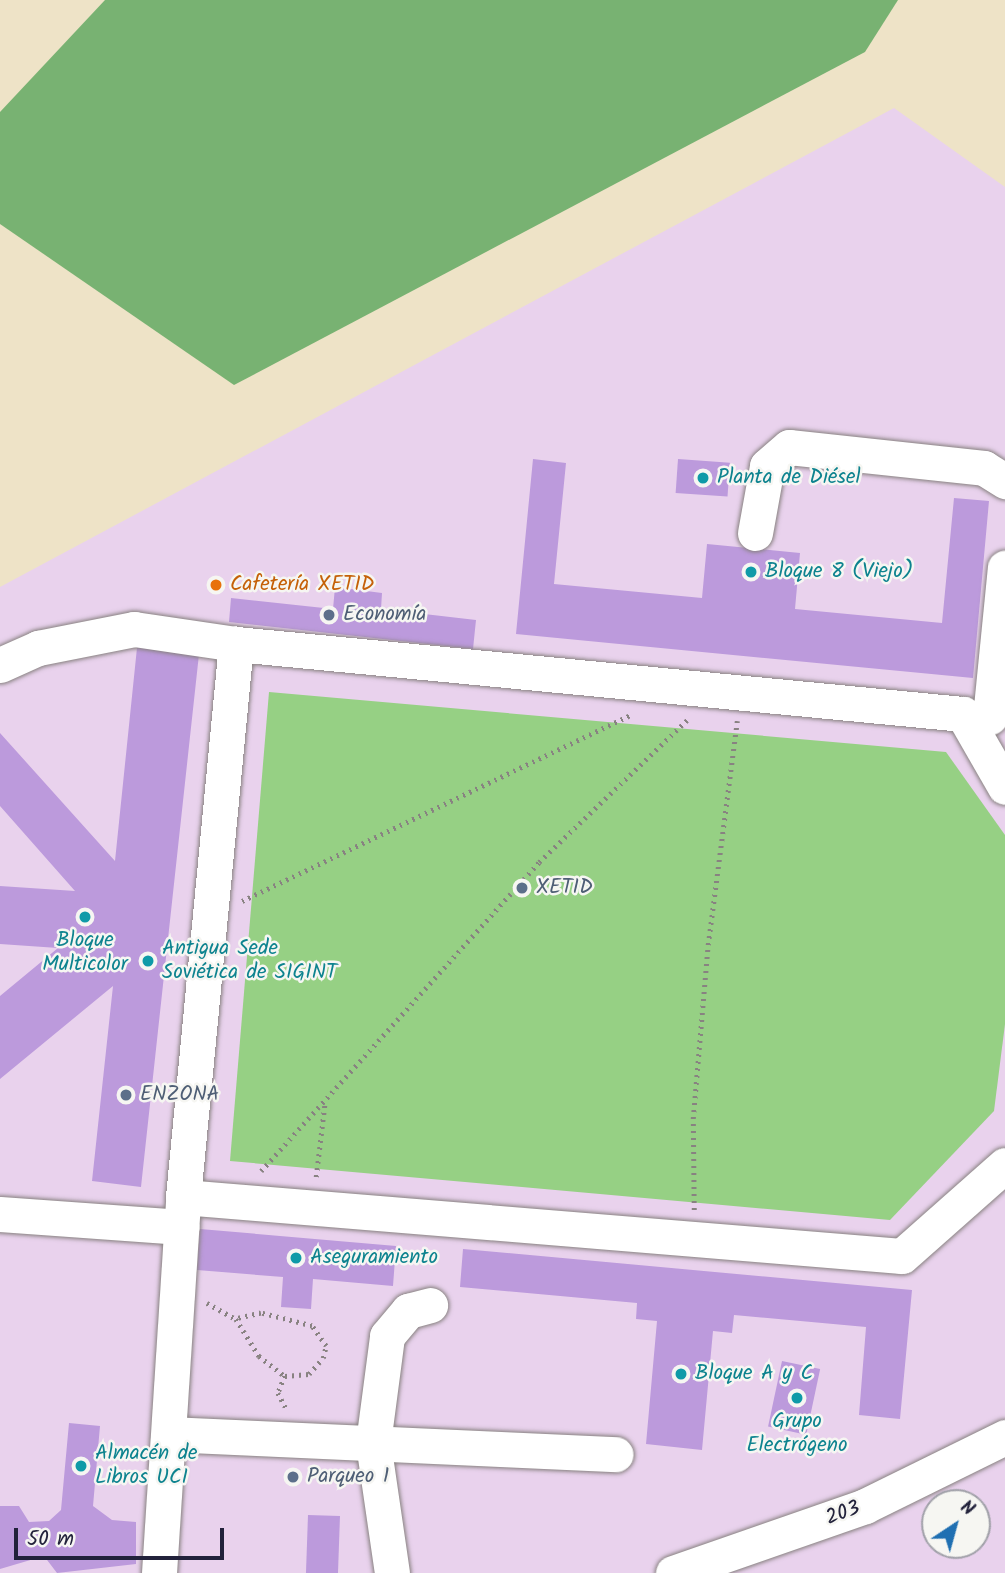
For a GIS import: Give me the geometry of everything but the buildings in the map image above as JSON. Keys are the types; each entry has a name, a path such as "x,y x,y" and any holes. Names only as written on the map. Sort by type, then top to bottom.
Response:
{"street":[{"path":"755,533 767,466 789,447 984,468 1005,481"},
{"path":"1005,568 986,716 1005,787"},
{"path":"0,665 38,648 134,629 236,644 730,688 986,716"},
{"path":"159,1573 182,1212 236,644"},
{"path":"0,1214 182,1212 232,1202 689,1242 901,1256 1005,1165"},
{"path":"392,1573 373,1443 387,1336 408,1311 430,1305"},
{"path":"169,1434 616,1454"},
{"name":"203","path":"673,1573 865,1506 1005,1437"}],"path":[{"path":"232,1202 539,862 730,688"},
{"path":"689,1242 708,945 730,688"},
{"path":"210,917 640,710"},
{"path":"312,1209 325,1101"},
{"path":"178,1299 206,1303 236,1319 260,1356 285,1377 309,1374 323,1358 326,1346 312,1326 261,1313 236,1319"}],"shaded area":[{"path":"894,108 1005,187 1005,1573 0,1573 0,587"}],"green space":[{"path":"105,0 898,0 865,52 234,385 0,224 0,112"},
{"path":"269,692 946,752 1005,835 1005,1024 994,1111 890,1220 230,1161"}],"place":[{"name":"Planta de Diésel","path":"703,478"},
{"name":"Bloque 8 (Viejo)","path":"751,572"},
{"name":"Cafetería XETID","path":"216,585"},
{"name":"Economía","path":"329,615"},
{"name":"XETID","path":"522,888"},
{"name":"Bloque Multicolor","path":"85,917"},
{"name":"Antigua Sede Soviética de SIGINT","path":"148,961"},
{"name":"ENZONA","path":"126,1095"},
{"name":"Aseguramiento","path":"296,1258"},
{"name":"Bloque A y C","path":"681,1374"},
{"name":"Grupo Electrógeno","path":"797,1398"},
{"name":"Almacén de Libros UCI","path":"81,1466"},
{"name":"Parqueo 1","path":"293,1477"}]}
